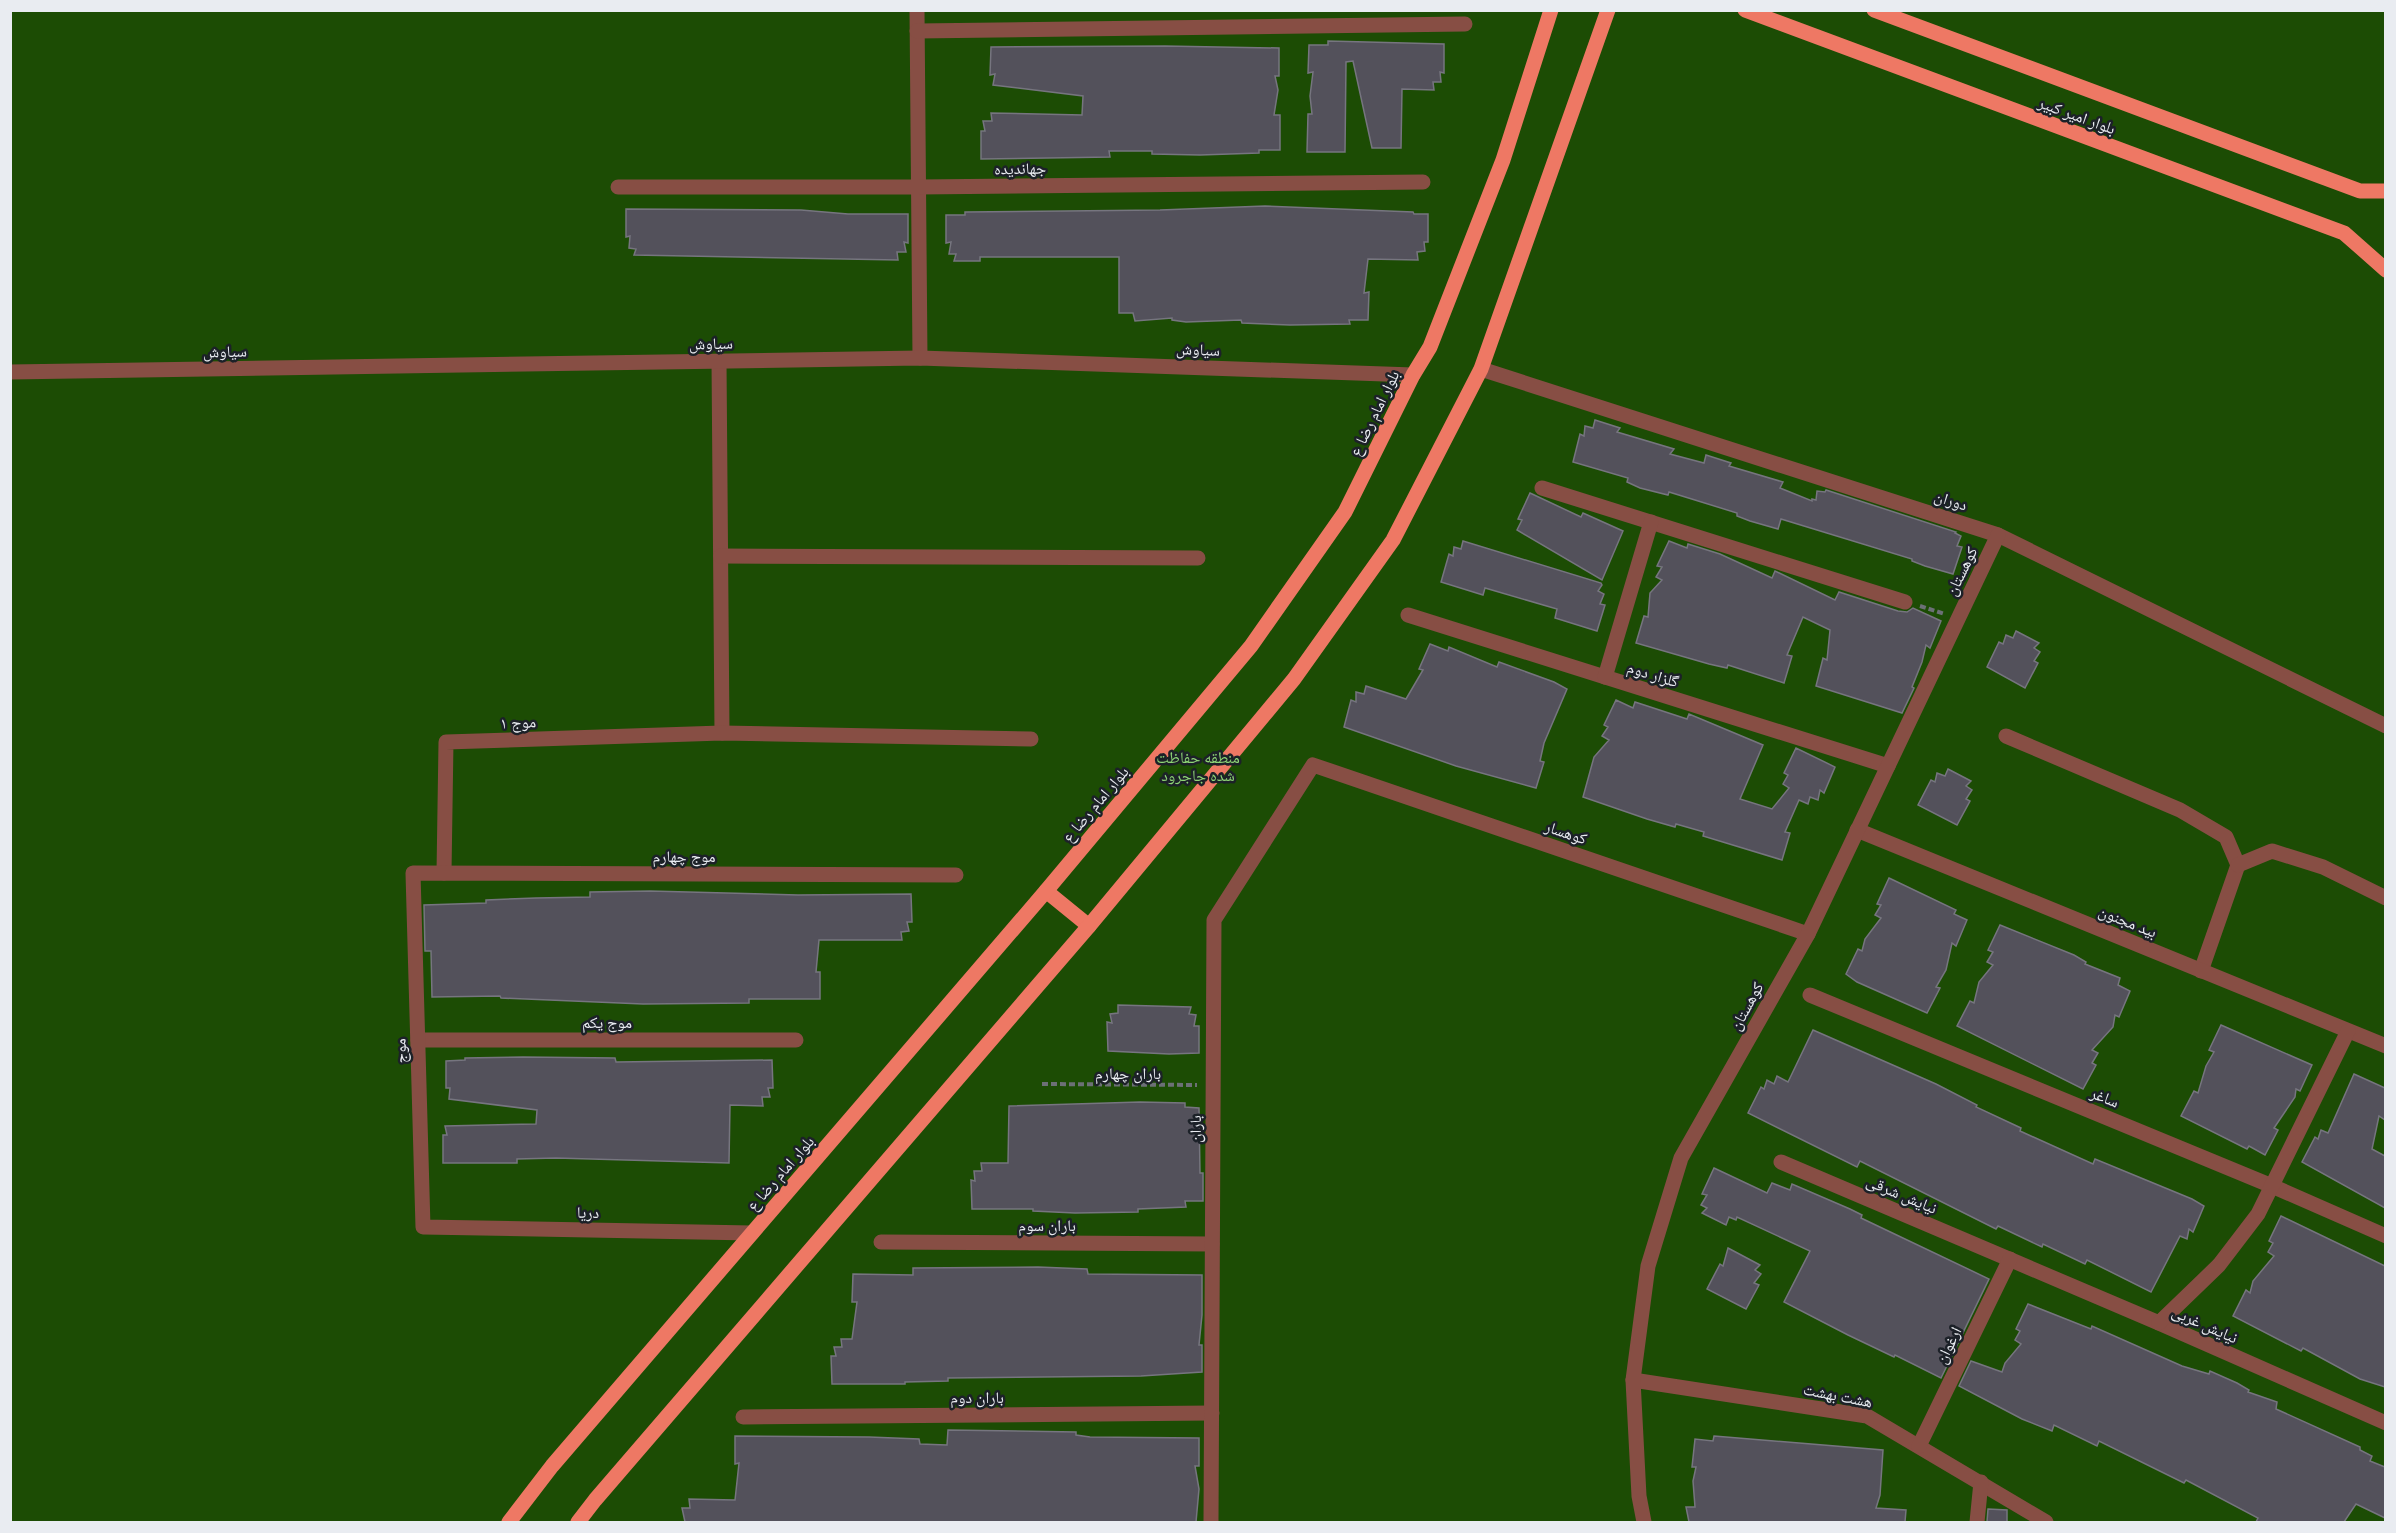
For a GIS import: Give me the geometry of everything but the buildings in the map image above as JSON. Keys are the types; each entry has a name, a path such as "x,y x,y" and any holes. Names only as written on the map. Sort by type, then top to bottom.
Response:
{"main road":[{"name":"بلوار امام رضا ع","path":"509,1522 552,1466 1046,891 1243,655 1346,512 1413,375 1430,347 1503,160 1551,10"},
{"path":"578,1522 1089,926 1294,679 1393,540 1481,369 1608,10"},
{"name":"بلوار امیر کبیر","path":"1744,10 2344,233 2385,270"},
{"name":"بلوار امیر کبیر","path":"1874,10 2360,191 2385,191"},
{"path":"1046,891 1089,926"}],"street":[{"path":"917,10 920,358"},
{"path":"917,31 1466,24"},
{"name":"جهاندیده","path":"618,187 918,187 1423,182"},
{"name":"سیاوش","path":"10,372 920,358 1413,375"},
{"path":"719,361 722,733 1031,739"},
{"name":"دوران","path":"1481,369 1998,534 2385,726"},
{"path":"1542,488 1905,602"},
{"path":"1605,677 1651,522"},
{"name":"کوهستان","path":"1644,1522 1640,1497 1633,1380 1648,1266 1681,1158 1808,934 1998,534"},
{"path":"721,556 1198,558"},
{"name":"گلزار دوم","path":"1408,615 1888,766"},
{"name":"موج ۱","path":"444,873 446,742 722,733"},
{"path":"2006,736 2180,810 2226,837 2238,865 2201,970"},
{"name":"کوهسار","path":"1313,765 1808,934"},
{"name":"باران","path":"1211,1522 1214,920 1313,765"},
{"name":"بید مجنون","path":"1857,830 2385,1046"},
{"path":"2238,865 2272,851 2323,867 2385,898"},
{"name":"موج چهارم","path":"412,873 956,875"},
{"name":"موج","path":"412,873 423,1227"},
{"name":"ساغر","path":"1810,994 2272,1186 2385,1236"},
{"path":"2159,1323 2219,1265 2258,1214 2348,1031"},
{"name":"موج یکم","path":"418,1040 796,1040"},
{"name":"نیایش شرقی","path":"1781,1162 2010,1259"},
{"name":"دریا","path":"423,1227 752,1233"},
{"name":"باران سوم","path":"880,1242 1212,1244"},
{"name":"نیایش غربی","path":"2010,1259 2385,1423"},
{"name":"ارغوان","path":"1919,1446 2010,1259"},
{"name":"هشت بهشت","path":"1633,1380 1867,1416 2046,1522"},
{"name":"باران دوم","path":"743,1417 1212,1413"},
{"path":"1977,1522 1980,1482"}],"path":[{"path":"1905,602 1958,618"},
{"name":"باران چهارم","path":"1042,1084 1213,1085"}],"green space":[{"name":"منطقه حفاظت شده جاجرود","path":"11,11 2385,11 2385,1522 11,1522"}]}
